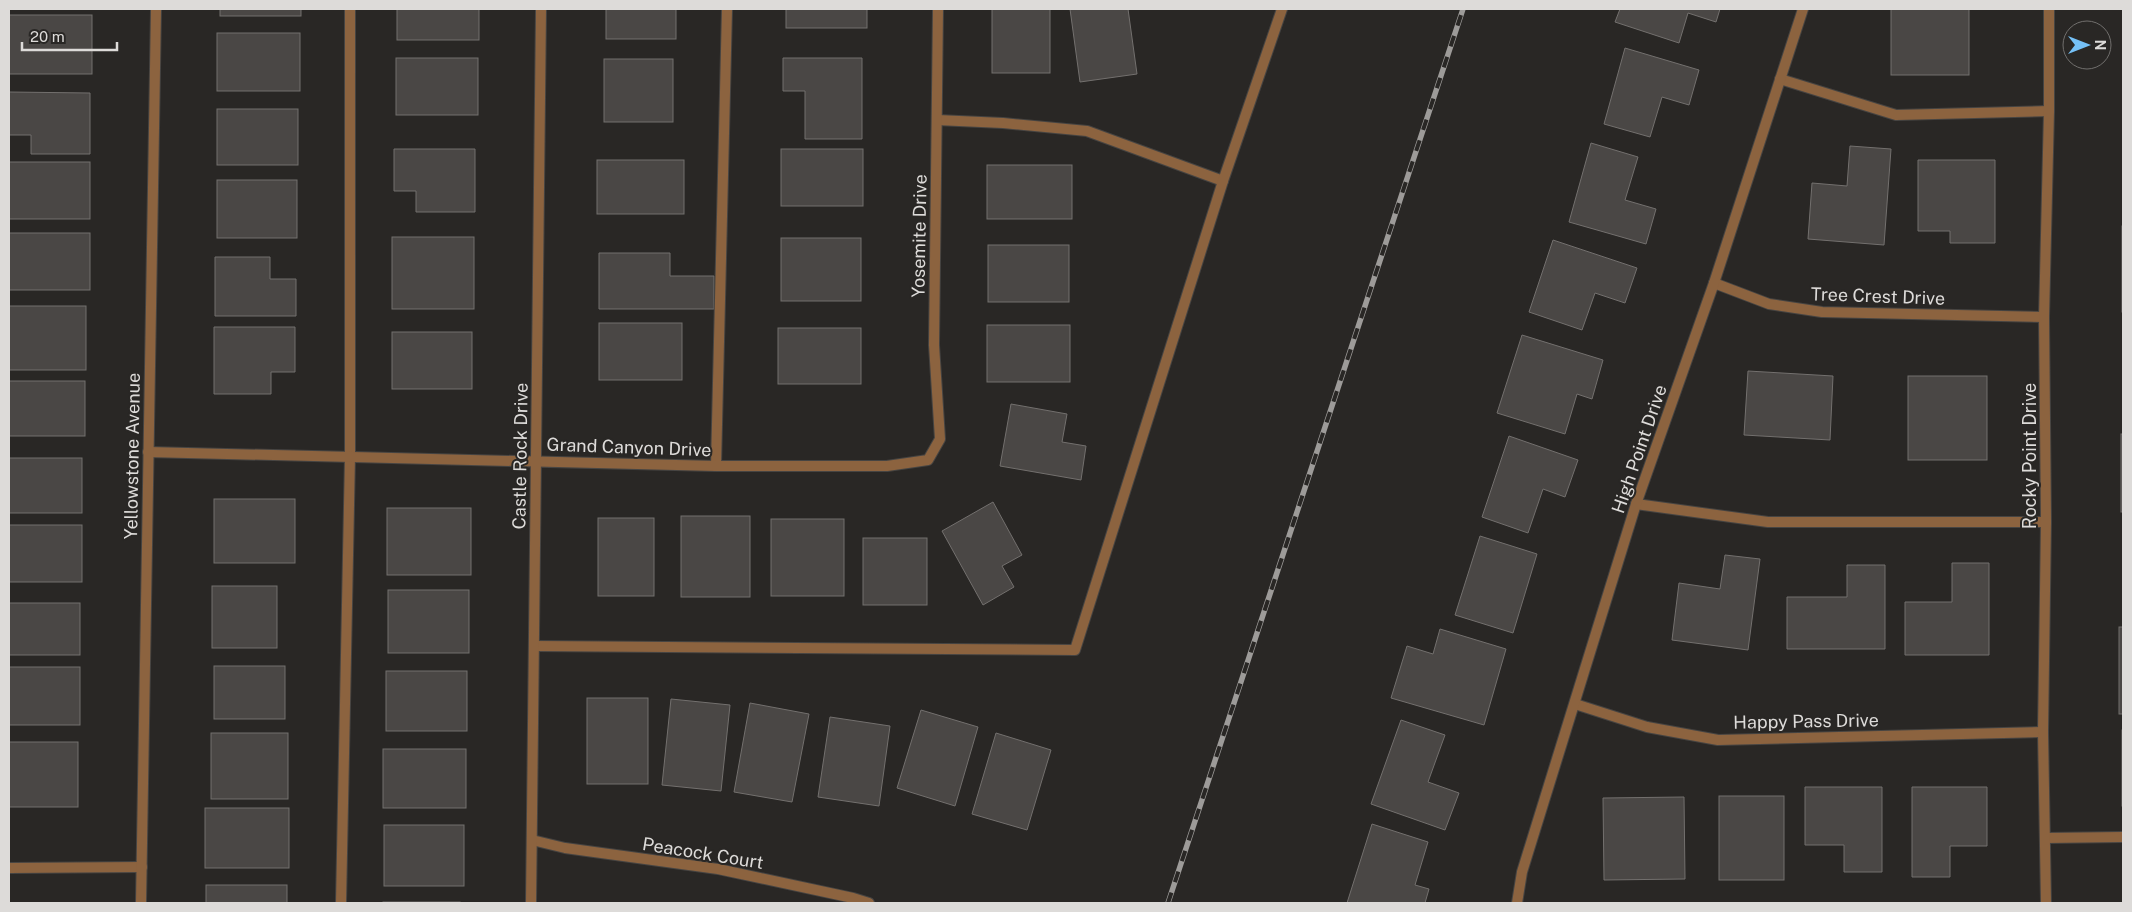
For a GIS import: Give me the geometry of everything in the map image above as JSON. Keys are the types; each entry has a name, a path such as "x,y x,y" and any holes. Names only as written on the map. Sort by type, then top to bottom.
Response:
{"street":[{"name":"Yellowstone Avenue","path":"141,903 156,9"},
{"path":"341,903 350,456 350,9"},
{"name":"Castle Rock Drive","path":"531,903 541,9"},
{"path":"716,466 727,9"},
{"name":"Yosemite Drive","path":"928,460 940,439 934,345 938,9"},
{"path":"534,646 1075,650 1223,181 1282,9"},
{"name":"High Point Drive","path":"1519,903 1522,872 1636,504 1714,283 1803,9"},
{"name":"Rocky Point Drive","path":"2046,903 2043,732 2046,522 2044,317 2049,112 2049,9"},
{"path":"1780,79 1896,115 2049,112"},
{"path":"937,120 1003,122 1088,131 1223,181"},
{"name":"Tree Crest Drive","path":"1714,283 1769,304 1822,312 2044,317"},
{"name":"Grand Canyon Drive","path":"148,452 716,466 888,466 928,460"},
{"path":"1636,504 1768,522 2046,522"},
{"name":"Happy Pass Drive","path":"1575,704 1648,727 1718,740 2043,732"},
{"path":"2045,838 2123,837"},
{"name":"Peacock Court","path":"532,840 565,848 718,869 869,903"},
{"path":"9,868 142,867"}],"building":[{"path":"220,9 301,9 301,16 220,16"},
{"path":"397,9 479,9 479,40 397,40"},
{"path":"606,9 676,9 676,39 606,39"},
{"path":"786,9 867,9 867,28 786,28"},
{"path":"992,9 1050,9 1050,73 992,73"},
{"path":"1070,9 1128,9 1137,74 1080,82"},
{"path":"1620,9 1720,9 1716,22 1688,13 1679,43 1615,22"},
{"path":"1891,9 1969,9 1969,75 1891,75"},
{"path":"9,15 92,15 92,74 9,74"},
{"path":"217,33 300,33 300,91 217,91"},
{"path":"1625,48 1699,70 1689,105 1662,97 1650,137 1604,124"},
{"path":"396,58 478,58 478,115 396,115"},
{"path":"783,58 862,58 862,139 805,139 805,91 783,91"},
{"path":"604,59 673,59 673,122 604,122"},
{"path":"9,92 90,93 90,154 31,154 31,135 9,135"},
{"path":"217,109 298,109 298,165 217,165"},
{"path":"1591,143 1638,157 1625,200 1656,209 1646,244 1569,222"},
{"path":"1850,146 1891,149 1884,245 1808,239 1812,183 1847,186"},
{"path":"394,149 475,149 475,212 416,212 416,191 394,191"},
{"path":"781,149 863,149 863,206 781,206"},
{"path":"597,160 684,160 684,214 597,214"},
{"path":"1918,160 1995,160 1995,243 1950,243 1950,231 1918,231"},
{"path":"9,162 90,162 90,219 9,219"},
{"path":"987,165 1072,165 1072,219 987,219"},
{"path":"217,180 297,180 297,238 217,238"},
{"path":"2123,226 2123,312 2122,312"},
{"path":"9,233 90,233 90,290 9,290"},
{"path":"392,237 474,237 474,309 392,309"},
{"path":"781,238 861,238 861,301 781,301"},
{"path":"1553,240 1637,268 1625,303 1595,293 1582,330 1529,312"},
{"path":"988,245 1069,245 1069,302 988,302"},
{"path":"599,253 670,253 670,276 714,276 714,309 599,309"},
{"path":"215,257 270,257 270,279 296,279 296,316 215,316"},
{"path":"9,306 86,306 86,370 9,370"},
{"path":"599,323 682,323 682,380 599,380"},
{"path":"987,325 1070,325 1070,382 987,382"},
{"path":"214,327 295,327 295,372 271,372 271,394 214,394"},
{"path":"778,328 861,328 861,384 778,384"},
{"path":"392,332 472,332 472,389 392,389"},
{"path":"1522,335 1603,360 1592,399 1577,394 1565,434 1497,413"},
{"path":"1748,371 1833,376 1830,440 1744,435"},
{"path":"1908,376 1987,376 1987,460 1908,460"},
{"path":"9,381 85,381 85,436 9,436"},
{"path":"1011,404 1067,414 1062,442 1086,446 1081,480 1000,466"},
{"path":"2121,434 2123,434 2123,512 2121,512"},
{"path":"1509,436 1578,460 1565,497 1543,489 1528,533 1482,517"},
{"path":"9,458 82,458 82,513 9,513"},
{"path":"214,499 295,499 295,563 214,563"},
{"path":"993,502 1022,555 1002,566 1014,587 983,605 942,531"},
{"path":"387,508 471,508 471,575 387,575"},
{"path":"681,516 750,516 750,597 681,597"},
{"path":"598,518 654,518 654,596 598,596"},
{"path":"771,519 844,519 844,596 771,596"},
{"path":"9,525 82,525 82,582 9,582"},
{"path":"1480,536 1537,554 1513,633 1455,615"},
{"path":"863,538 927,538 927,605 863,605"},
{"path":"1725,555 1760,559 1748,650 1672,640 1679,583 1720,589"},
{"path":"1952,563 1989,563 1989,655 1905,655 1905,602 1952,602"},
{"path":"1847,565 1885,565 1885,649 1787,649 1787,597 1847,597"},
{"path":"212,586 277,586 277,648 212,648"},
{"path":"388,590 469,590 469,653 388,653"},
{"path":"9,603 80,603 80,655 9,655"},
{"path":"2119,627 2123,627 2123,714 2119,714"},
{"path":"1440,629 1506,649 1484,725 1391,698 1407,646 1433,654"},
{"path":"214,666 285,666 285,719 214,719"},
{"path":"9,667 80,667 80,725 9,725"},
{"path":"386,671 467,671 467,731 386,731"},
{"path":"587,698 648,698 648,784 587,784"},
{"path":"671,699 730,705 721,791 662,785"},
{"path":"750,703 809,714 792,802 734,792"},
{"path":"921,710 978,727 955,806 897,788"},
{"path":"830,717 890,726 879,806 818,797"},
{"path":"1401,720 1445,735 1428,782 1459,793 1445,830 1371,804"},
{"path":"2123,730 2123,806 2122,806"},
{"path":"211,733 288,733 288,799 211,799"},
{"path":"996,733 1051,750 1027,830 972,814"},
{"path":"9,742 78,742 78,807 9,807"},
{"path":"383,749 466,749 466,808 383,808"},
{"path":"1805,787 1882,787 1882,872 1844,872 1844,845 1805,845"},
{"path":"1912,787 1987,787 1987,846 1950,846 1950,877 1912,877"},
{"path":"1719,796 1784,796 1784,880 1719,880"},
{"path":"1684,797 1685,879 1604,880 1603,798"},
{"path":"205,808 289,808 289,868 205,868"},
{"path":"1372,824 1428,842 1415,885 1429,889 1425,903 1347,903"},
{"path":"384,825 464,825 464,886 384,886"},
{"path":"206,885 287,885 287,903 206,903"},
{"path":"460,902 460,903 383,903"}],"railway":[{"path":"1168,903 1463,9"}]}
